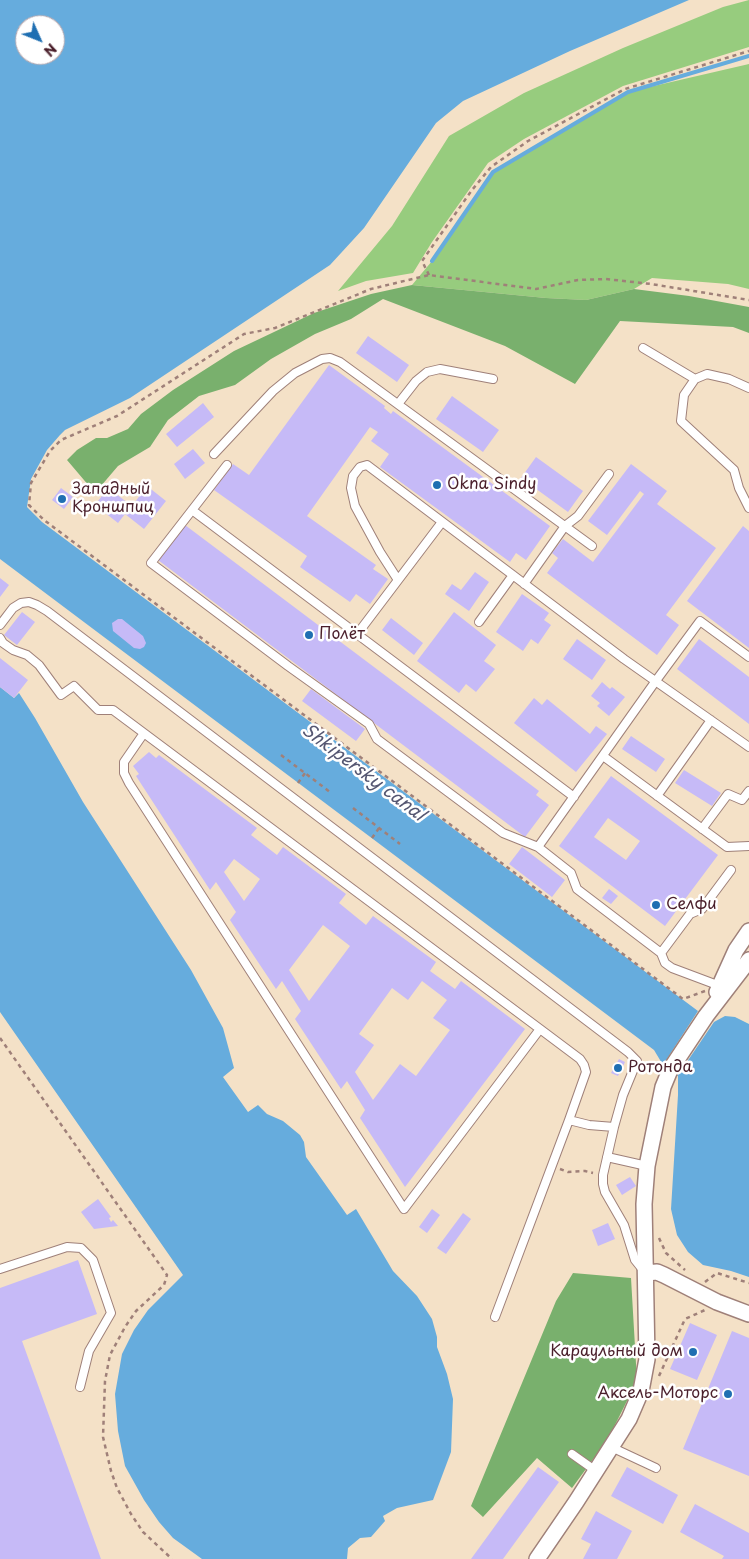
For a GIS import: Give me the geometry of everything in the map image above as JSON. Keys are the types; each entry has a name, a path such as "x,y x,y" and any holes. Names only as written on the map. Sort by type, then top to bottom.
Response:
{"street":[{"path":"706,1016 736,950 749,930"},
{"path":"537,1559 629,1419 641,1391 647,1359 644,1204 647,1166 663,1087 670,1070 706,1016 749,960"},
{"path":"646,1273 657,1272 717,1302 749,1314"}],"lane":[{"path":"643,348 695,379"},
{"path":"214,454 273,391 296,373 330,358 340,362 592,546"},
{"path":"398,404 416,381 427,372 440,369 493,379"},
{"path":"749,388 729,379 707,374 695,379 684,395 681,421 734,470 749,508"},
{"path":"227,465 151,563 369,724 377,740 503,833 538,847 571,873 576,889 661,953 665,963 672,968 720,986"},
{"path":"398,580 355,506 350,488 353,476 360,467 367,465 655,682 749,747"},
{"path":"524,584 565,526 578,516 609,474"},
{"path":"192,510 574,797"},
{"path":"358,634 442,522"},
{"path":"479,622 513,575"},
{"path":"0,625 13,608 21,603 29,602 46,611 628,1052 637,1061 623,1095 603,1175 605,1192 624,1225 635,1260 646,1273"},
{"path":"538,847 700,621 749,658"},
{"path":"0,638 3,643 13,650 28,655 39,665 61,695 74,686 98,710 113,710 580,1059 586,1072 494,1317"},
{"path":"657,796 711,720"},
{"path":"144,733 124,762 124,773 128,783 404,1209 540,1029"},
{"path":"603,756 727,847 749,846"},
{"path":"702,828 728,794 742,800 749,791"},
{"path":"661,953 690,914 702,909 731,870"},
{"path":"569,1120 589,1125 614,1127"},
{"path":"607,1157 647,1166"},
{"path":"0,1269 67,1246 81,1248 93,1260 111,1313 90,1351 80,1387"},
{"path":"611,1447 656,1468"},
{"path":"572,1454 596,1470"}],"path":[{"path":"429,275 422,261 491,166 528,141 626,89 749,51"},
{"path":"720,986 684,999 44,520 29,505 31,483 50,451 61,440 117,416 244,334 275,328 370,289 429,275 536,289 578,280 606,279 651,284 749,300"},
{"path":"281,755 330,792"},
{"path":"298,783 305,773"},
{"path":"353,808 400,844"},
{"path":"372,838 379,828"},
{"path":"551,1166 568,1172 585,1170 603,1175"},
{"path":"656,1232 666,1253 689,1273"},
{"path":"694,1290 717,1273 749,1283"},
{"path":"658,1378 685,1319 712,1308 717,1302"}],"green space":[{"path":"749,0 749,47 623,86 524,139 488,163 432,242 413,273 366,281 338,291 392,226 449,136 524,93 623,48 723,7"},
{"path":"749,64 749,289 728,284 652,278 634,289 586,300 412,285 432,261 493,172 628,92"},
{"path":"412,285 586,300 634,289 689,296 749,307 749,333 733,327 620,321 575,384 505,346 383,299 351,319 315,334 271,359 235,385 199,396 168,420 150,447 118,466 95,493 67,460 77,450 96,438 107,438 128,429 141,414 173,390 234,351 314,313 371,294"},
{"path":"573,1273 631,1278 637,1381 608,1439 572,1488 537,1458 483,1517 471,1506 556,1301"}],"water":[{"name":"Shkipersky canal","path":"0,0 689,0 570,51 463,101 436,123 364,228 330,265 130,398 65,430 47,450 31,479 27,507 42,522 698,1011 714,1022 725,1016 735,1017 749,1024 749,1277 703,1265 688,1252 677,1235 671,1209 678,1076 663,1065 654,1050 0,559"},
{"path":"0,687 14,698 19,693 83,802 191,970 223,1028 234,1068 223,1077 248,1112 258,1105 267,1114 283,1121 300,1135 304,1142 306,1157 347,1215 356,1209 393,1271 417,1296 432,1319 437,1337 437,1347 447,1374 453,1399 451,1452 433,1500 397,1508 383,1516 385,1521 371,1537 360,1538 348,1548 347,1559 202,1559 173,1538 159,1522 125,1466 118,1431 115,1394 122,1354 134,1330 148,1310 183,1275 0,1012"}],"pier":[{"path":"698,1011 714,1022 678,1075 663,1065"}],"building":[{"path":"368,336 409,365 397,382 356,353"},
{"path":"329,365 385,406 384,408 391,414 393,411 550,526 526,560 516,553 510,562 380,467 389,454 371,441 378,432 370,427 307,516 376,565 373,569 388,579 370,604 356,594 350,602 300,567 307,556 214,490 233,464 249,475"},
{"path":"452,396 499,430 483,452 436,419"},
{"path":"203,403 214,417 177,447 166,434"},
{"path":"193,449 205,463 185,479 174,464"},
{"path":"536,457 583,491 568,512 521,478"},
{"path":"631,464 667,491 657,504 716,548 666,615 679,625 657,655 547,573 558,558 552,553 563,539 593,562 644,494 640,491 607,535 588,521"},
{"path":"147,486 166,501 144,529 125,514 118,523 95,505 108,488 132,506"},
{"name":"Западный Кроншпиц","path":"61,488 73,497 64,509 52,500"},
{"path":"185,525 539,791 536,795 549,805 525,837 158,560"},
{"path":"743,526 749,531 749,648 687,601"},
{"path":"475,572 489,582 469,611 445,594 452,584 461,590"},
{"path":"0,578 9,585 0,597"},
{"path":"522,594 549,613 544,620 551,625 538,644 531,639 523,651 496,632"},
{"path":"22,612 35,622 17,645 4,635"},
{"path":"454,612 496,645 484,661 495,669 476,692 466,684 459,693 417,661"},
{"path":"391,618 423,643 414,655 382,630"},
{"path":"122,619 143,636 146,643 144,647 140,649 134,648 113,631 112,623"},
{"path":"577,639 606,660 592,680 563,659"},
{"path":"699,639 749,677 749,724 677,669"},
{"path":"0,658 28,680 14,698 0,687"},
{"path":"602,682 625,697 609,716 597,706 600,703 591,696"},
{"path":"311,689 365,729 356,741 302,701"},
{"path":"534,698 542,705 547,699 590,734 596,726 607,734 576,772 514,723"},
{"path":"631,736 665,759 656,772 622,749"},
{"path":"149,752 156,758 159,755 257,828 251,835 277,855 283,847 346,894 339,903 366,925 373,916 436,962 430,971 455,989 461,981 525,1029 405,1187 360,1118 365,1110 347,1081 341,1089 295,1019 301,1011 282,981 276,989 230,920 236,912 216,882 210,890 136,776 139,774 133,766","holes":["234,859 260,879 244,901 224,872","323,925 350,946 309,1001 289,970","422,981 447,1000 433,1018 450,1030 416,1076 400,1064 373,1100 355,1072 374,1045 359,1034 392,988 408,1000"]},
{"path":"684,770 721,793 712,806 675,783"},
{"path":"611,776 718,855 665,926 559,846","holes":["608,818 640,841 626,860 594,837"]},
{"path":"522,847 565,880 552,897 509,864"},
{"path":"609,889 618,896 611,904 602,898"},
{"name":"Ротонда","path":"619,1059 625,1062 618,1076 611,1073"},
{"path":"630,1177 636,1186 622,1195 616,1185"},
{"path":"98,1199 111,1217 109,1218 111,1222 113,1220 118,1226 94,1229 81,1212"},
{"path":"432,1209 440,1215 427,1233 419,1227"},
{"path":"463,1213 471,1219 446,1254 437,1248"},
{"path":"608,1223 615,1239 598,1246 592,1230"},
{"path":"78,1260 97,1314 22,1341 101,1559 0,1559 0,1288"},
{"name":"Караульный дом","path":"690,1323 717,1335 697,1380 670,1369"},
{"name":"Аксель-Моторс","path":"732,1331 749,1338 749,1476 683,1449"},
{"path":"538,1467 559,1482 503,1559 471,1559"},
{"path":"627,1467 678,1495 663,1524 611,1496"},
{"path":"695,1504 749,1533 749,1559 722,1559 724,1556 680,1532"},
{"path":"596,1511 632,1531 617,1559 583,1559 591,1544 581,1539"}],"waterway":[{"path":"432,261 493,172 628,92 749,56"}],"place":[{"name":"Okna Sindy","path":"437,485"},
{"name":"Западный Кроншпиц","path":"62,499"},
{"name":"Полёт","path":"309,635"},
{"name":"Селфи","path":"656,905"},
{"name":"Ротонда","path":"618,1068"},
{"name":"Караульный дом","path":"693,1352"},
{"name":"Аксель-Моторс","path":"728,1394"}]}
